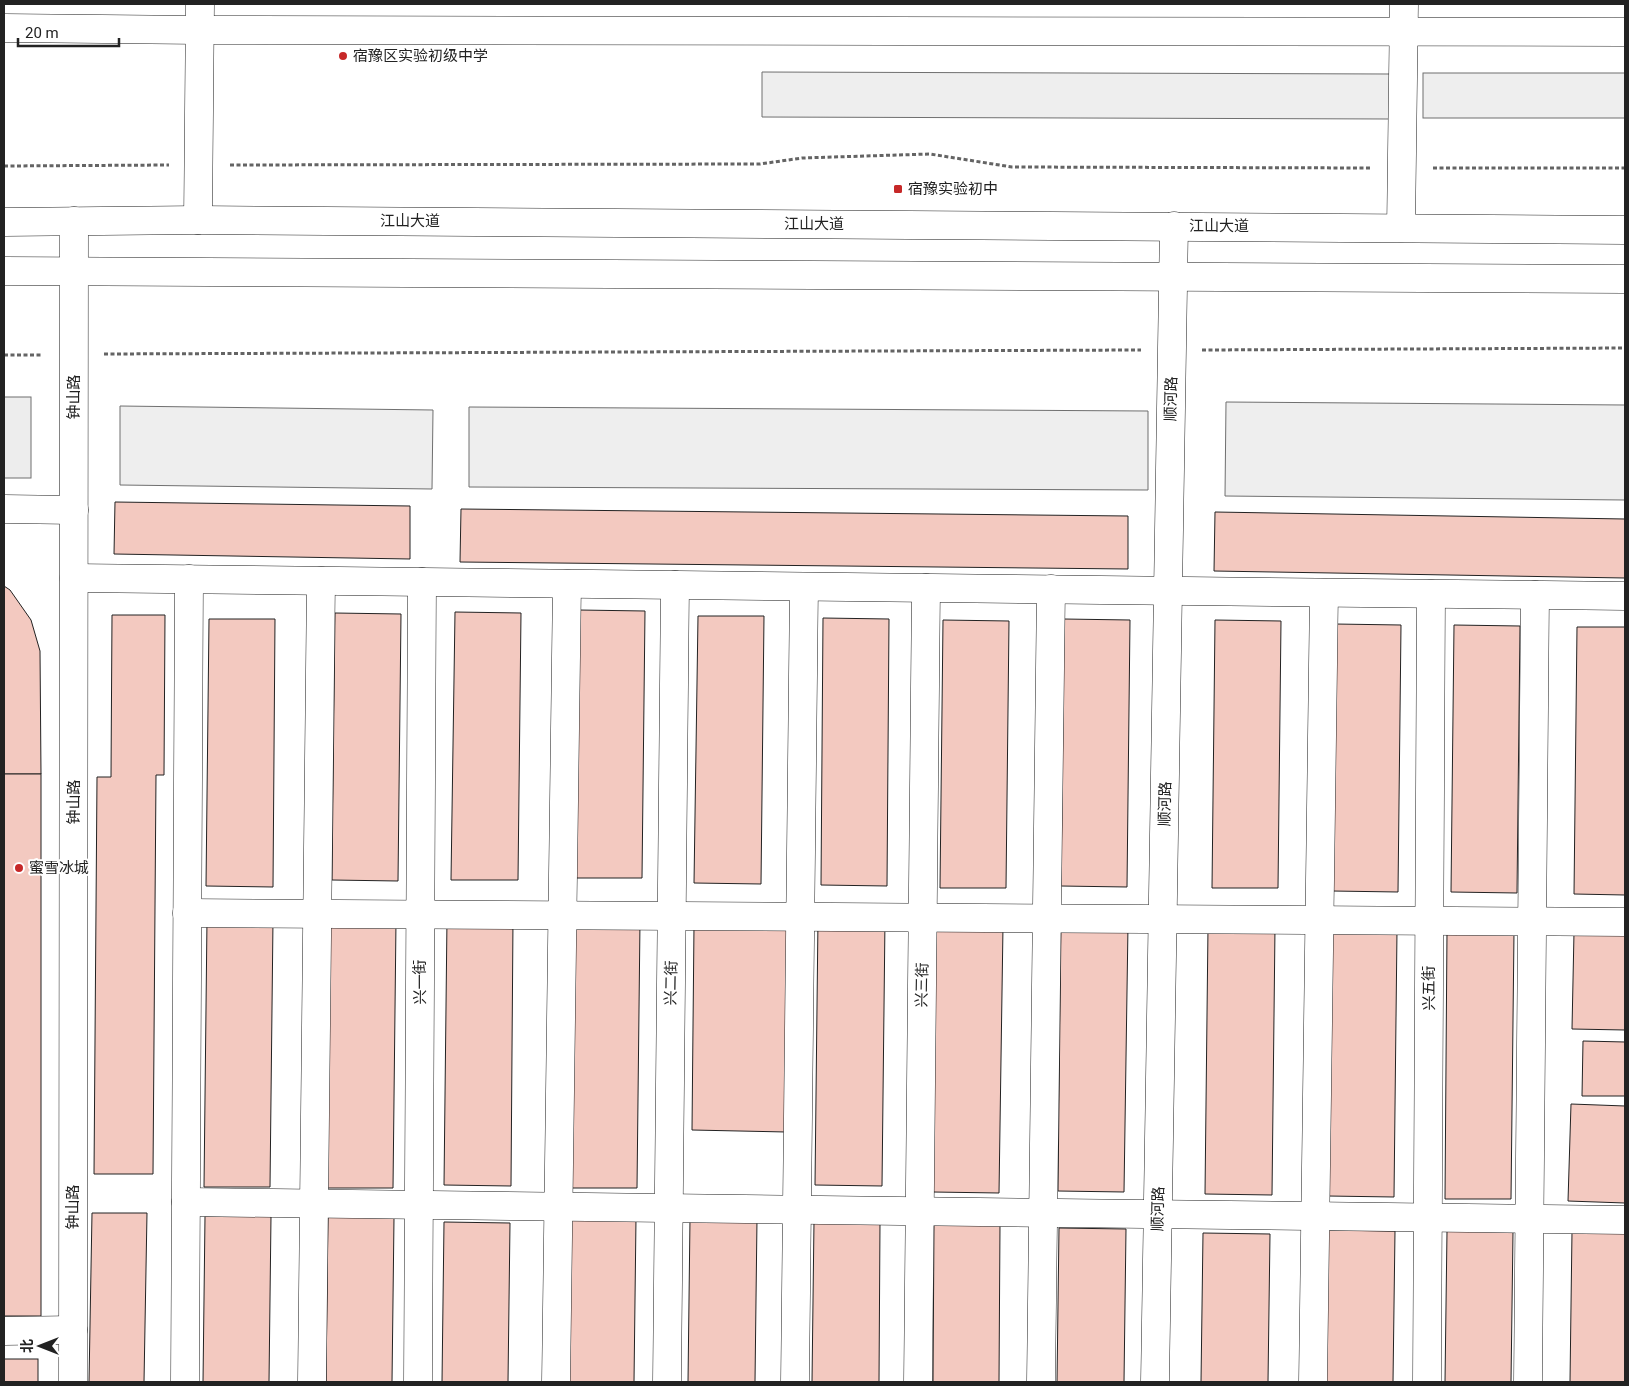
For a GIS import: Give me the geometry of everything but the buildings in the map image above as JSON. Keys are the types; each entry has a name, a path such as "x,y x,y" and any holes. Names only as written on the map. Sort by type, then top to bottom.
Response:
{"main road":[{"path":"1402,228 1404,4"},
{"path":"198,220 200,17"},
{"path":"4,28 200,17 1404,32 1625,32"},
{"name":"江山大道","path":"4,222 198,220 1625,230"},
{"name":"钟山路","path":"73,1382 74,221"},
{"name":"顺河路","path":"1155,1382 1174,226"},
{"path":"4,271 1625,279"},
{"path":"4,509 74,510"},
{"path":"74,578 1625,596"},
{"path":"185,1382 188,579"},
{"path":"312,1382 321,580"},
{"name":"兴一街","path":"418,1382 422,582"},
{"path":"556,1382 567,584"},
{"name":"兴二街","path":"667,1382 675,585"},
{"path":"795,1382 804,587"},
{"name":"兴三街","path":"918,1382 926,588"},
{"path":"1041,1382 1051,589"},
{"path":"1313,1382 1324,593"},
{"name":"兴五街","path":"1427,1382 1431,594"},
{"path":"1528,1382 1535,596"},
{"path":"187,912 1625,922"},
{"path":"186,1202 559,1205 1625,1220"},
{"path":"4,1331 73,1330"}],"path":[{"path":"4,166 760,164 802,158 930,154 1012,167 1625,168"},
{"path":"4,355 1625,348"}],"shaded area":[{"path":"762,72 1390,74 1390,119 762,117"},
{"path":"1423,73 1625,73 1625,118 1423,118"},
{"path":"4,397 31,397 31,478 4,478"},
{"path":"1226,402 1625,405 1625,500 1225,496"},
{"path":"120,406 433,410 432,489 120,485"},
{"path":"469,407 1148,411 1148,490 469,487"}],"place":[{"name":"宿豫区实验初级中学","path":"343,56"},
{"name":"宿豫实验初中","path":"898,189"},
{"name":"蜜雪冰城","path":"19,868"}]}
